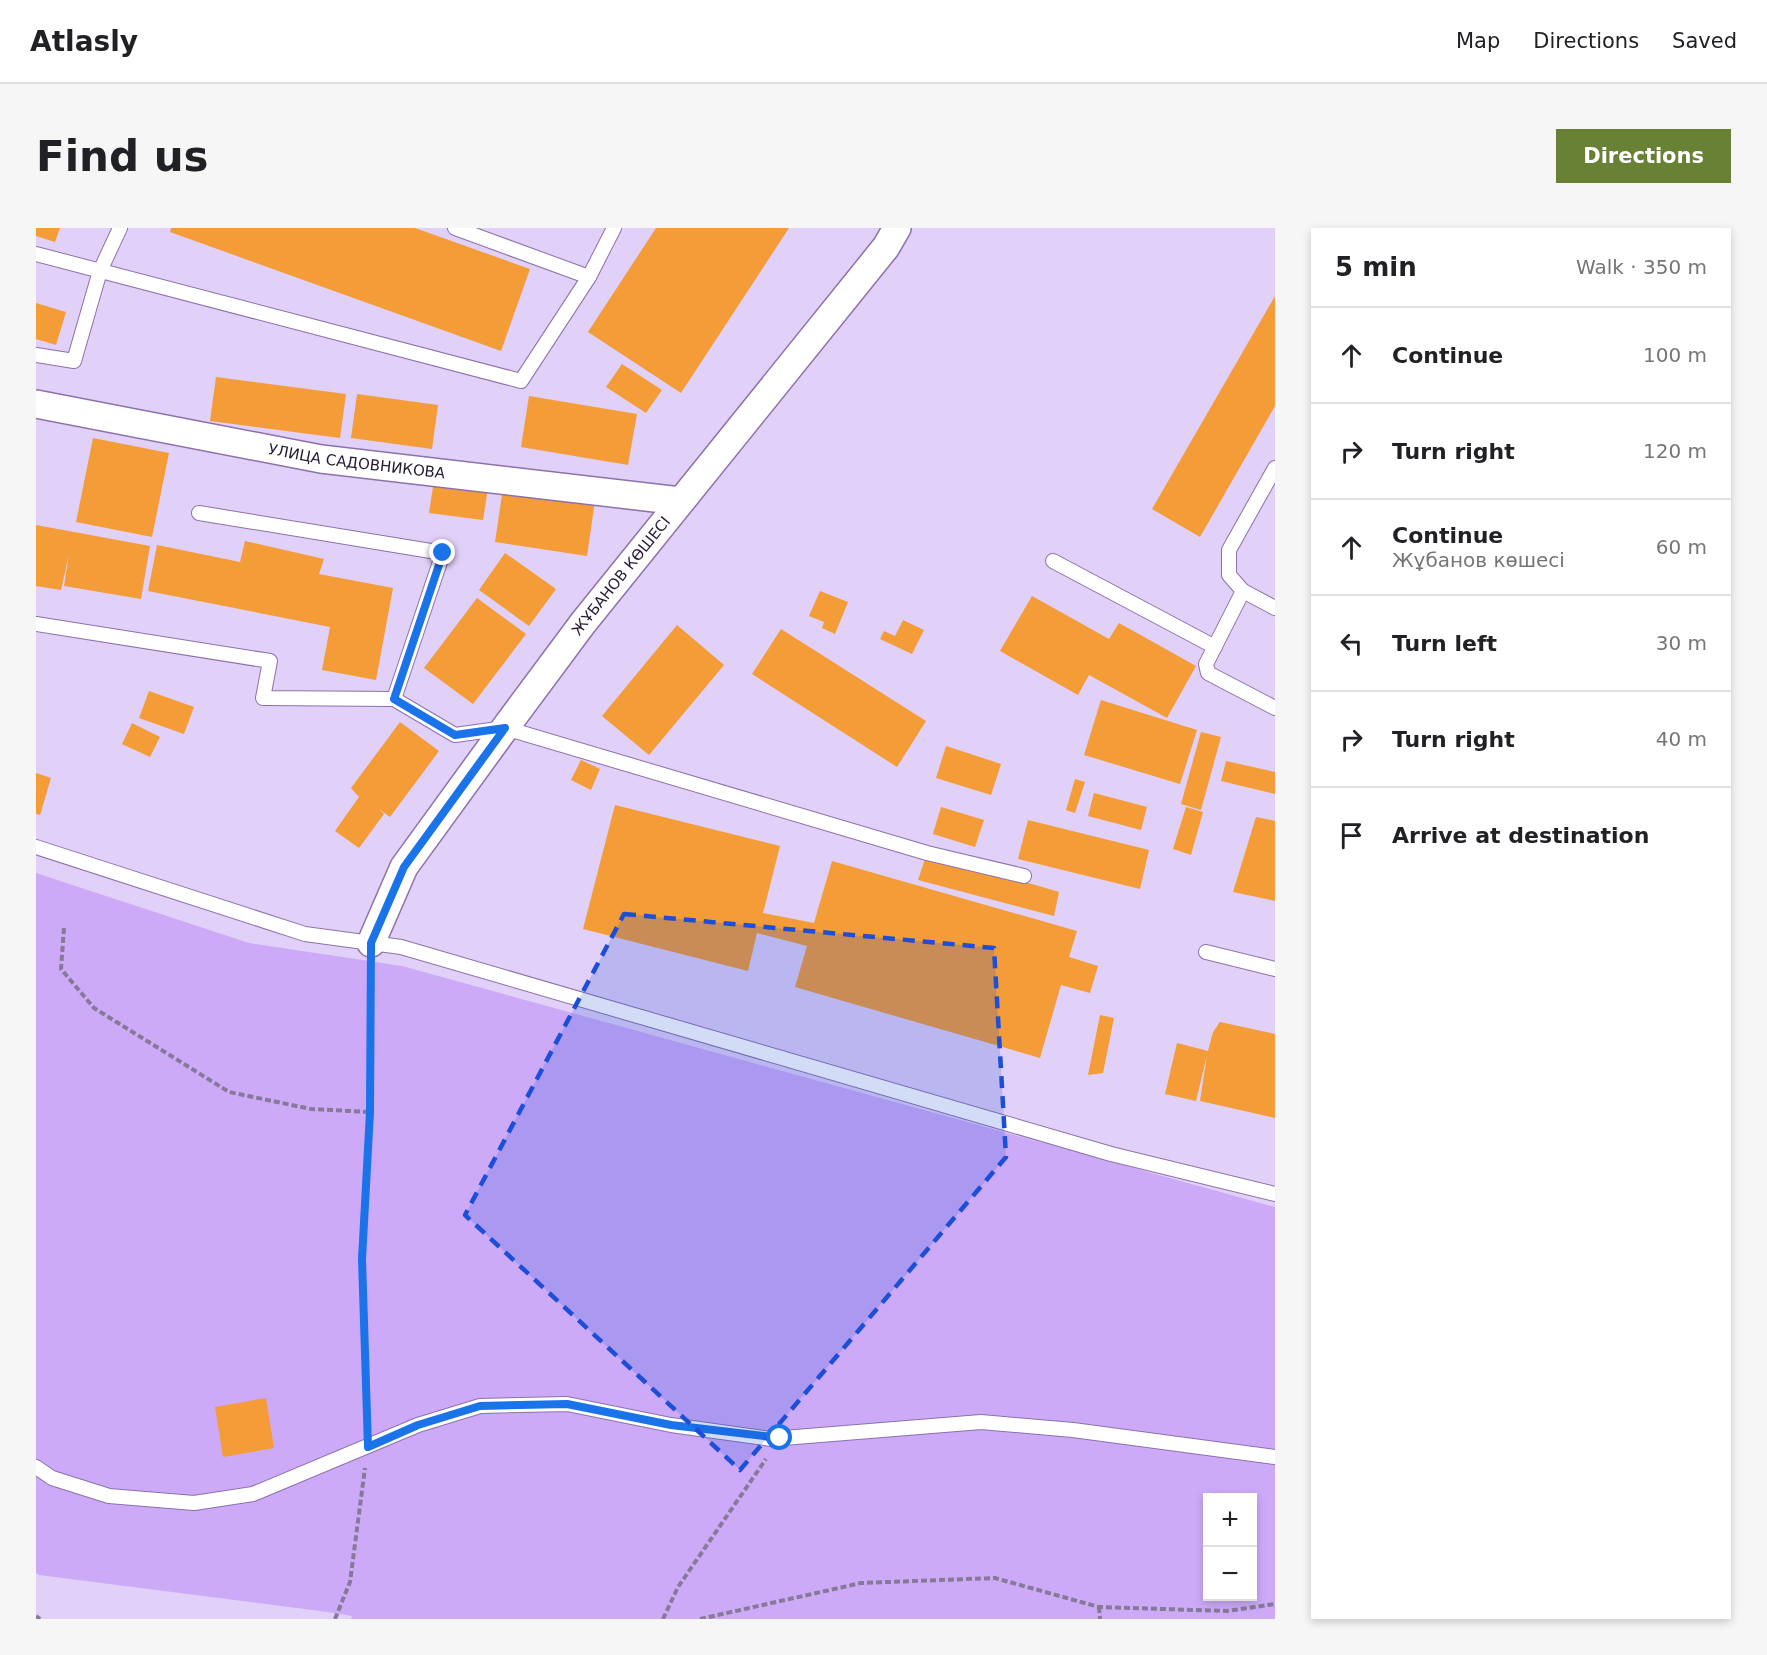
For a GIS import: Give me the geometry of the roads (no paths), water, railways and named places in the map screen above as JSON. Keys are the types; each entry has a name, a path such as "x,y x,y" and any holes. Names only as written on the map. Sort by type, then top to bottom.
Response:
{"street":[{"name":"ЖҰБАНОВ КӨШЕСІ","path":"371,943 404,867 582,623 886,247 897,228"},
{"name":"УЛИЦА САДОВНИКОВА","path":"36,404 321,459 680,501"}],"lane":[{"path":"36,355 74,361 100,271 120,228"},
{"path":"455,228 589,277"},
{"path":"36,254 521,381 589,277 614,228"},
{"path":"1275,468 1229,550 1229,575 1243,591 1275,608"},
{"path":"199,513 443,553 394,699"},
{"path":"1053,561 1215,647"},
{"path":"1243,591 1206,664 1208,673 1275,708"},
{"path":"36,624 270,661 263,698 394,699 455,735 505,728 927,852 1024,876"},
{"path":"36,847 305,934 401,947 1111,1154 1275,1194"},
{"path":"1206,952 1275,969"},
{"path":"36,1467 52,1478 109,1496 194,1503 253,1494 418,1425 480,1406 567,1404 671,1425 780,1438 981,1422 1073,1430 1275,1457"}]}
